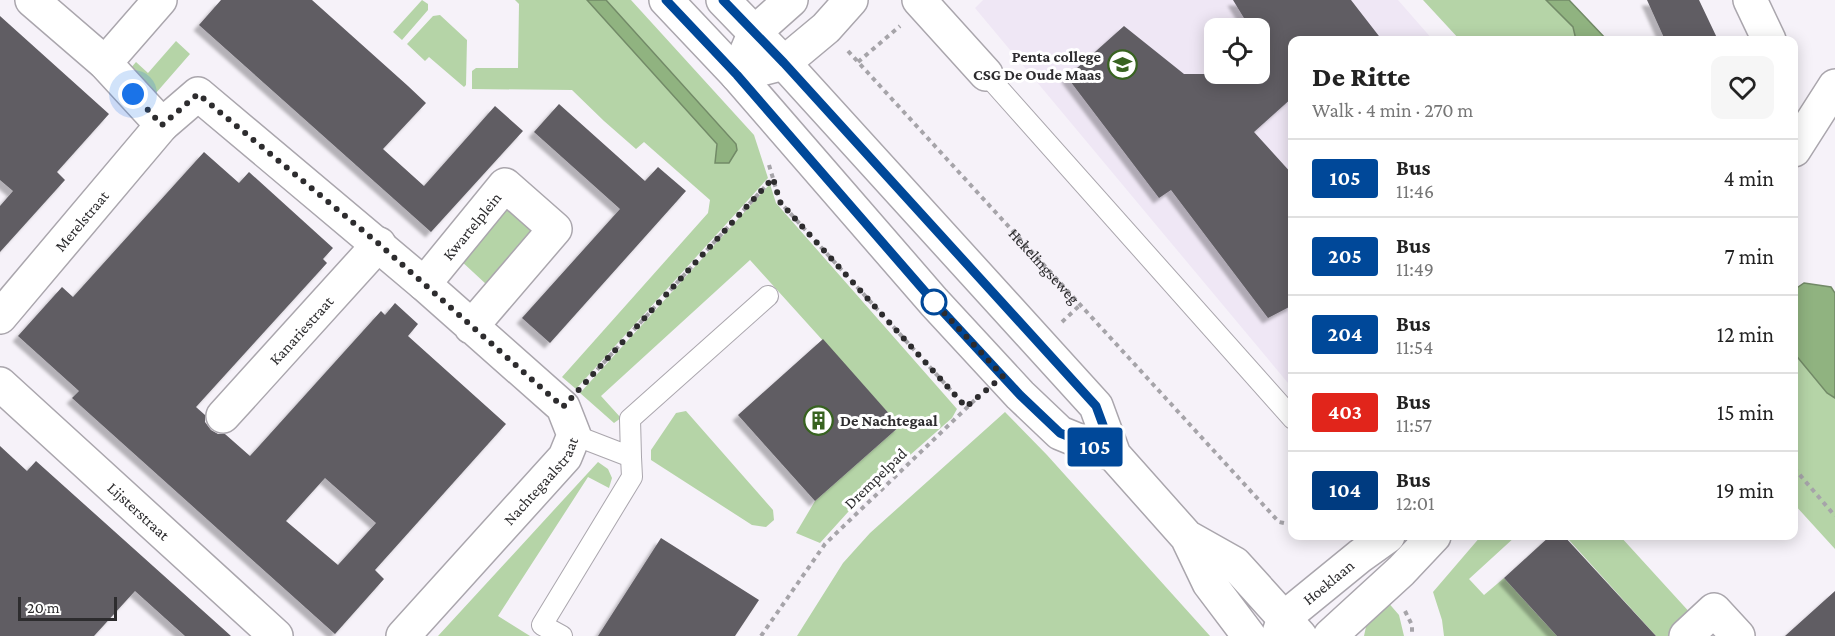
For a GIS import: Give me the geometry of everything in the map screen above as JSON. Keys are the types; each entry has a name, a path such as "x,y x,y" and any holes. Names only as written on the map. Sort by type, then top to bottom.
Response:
{"street":[{"path":"32,0 105,63 162,125"},
{"path":"105,63 160,0"},
{"path":"666,0 737,75 934,302 1003,376 1060,433 1114,455"},
{"path":"723,0 784,63 1096,406 1114,455 1187,537 1209,583 1249,636"},
{"path":"737,75 755,32 791,0"},
{"path":"737,75 784,63 826,28 851,0"},
{"path":"1750,0 1768,36"},
{"path":"921,3 986,74"},
{"path":"1798,144 1835,86"},
{"name":"Merelstraat","path":"5,299 162,125 198,94 379,244"},
{"name":"Kwartelplein","path":"424,284 505,185 555,229 471,327"},
{"path":"379,244 471,327"},
{"name":"Kanariestraat","path":"223,416 379,244"},
{"name":"Nachtegaalstraat","path":"404,636 565,457 569,421 471,327"},
{"name":"Lijsterstraat","path":"0,384 276,636"},
{"path":"1187,537 1235,564 1287,630"},
{"name":"Hoeklaan","path":"1287,630 1360,556 1382,540"},
{"path":"1330,636 1401,571 1430,540"},
{"path":"1686,636 1714,610 1737,636"}],"lane":[{"path":"986,74 1288,413"},
{"path":"562,636 542,625 632,477 630,419 768,296"},
{"path":"569,421 631,456"}],"path":[{"path":"858,62 921,3"},
{"name":"Hekelingseweg","path":"826,28 1279,522 1288,524"},
{"path":"766,156 780,202 966,407"},
{"path":"569,421 773,178"},
{"path":"1039,343 1079,306"},
{"name":"Drempelpad","path":"761,636 825,544 966,407 1003,376"},
{"path":"1798,473 1835,516"}],"shaded area":[{"path":"422,0 428,4 428,10 402,40 393,32"},
{"path":"515,0 587,0 717,144 736,144 606,0 631,0 754,135 768,178 576,389 562,377 708,213 710,200 644,142 636,149 572,90 472,89 472,71 476,68 518,68 519,4"},
{"path":"587,0 606,0 736,144 737,150 729,163 715,163 717,144"},
{"path":"983,0 1398,0 1430,36 1288,36 1288,383 975,8"},
{"path":"1423,0 1546,0 1573,27 1575,36 1456,36"},
{"path":"1546,0 1569,0 1603,36 1575,36 1573,27"},
{"path":"440,15 467,40 466,85 464,87 429,57 425,61 407,44 433,16"},
{"path":"176,41 190,54 156,93 130,69 136,62 148,73"},
{"path":"770,184 776,203 957,409 952,418 858,501 820,543 796,533 815,501 900,426 750,260 601,396 621,418 614,423 580,393"},
{"path":"512,208 532,226 532,232 487,285 459,259 506,209"},
{"path":"1804,283 1831,287 1835,293 1835,398 1827,393 1798,358 1798,287"},
{"path":"1798,358 1827,393 1835,398 1835,549 1798,508"},
{"path":"686,411 773,510 774,520 766,527 752,525 651,460 651,450 676,413"},
{"path":"1005,412 1047,455 1210,636 797,636 843,563 870,533"},
{"path":"598,462 608,469 612,478 609,488 588,477 498,616 530,636 438,636"},
{"path":"1478,540 1512,540 1469,579 1484,595 1504,578 1557,636 1444,636 1442,620 1433,592"},
{"path":"1569,540 1624,540 1693,616 1670,636 1656,636"},
{"path":"1386,600 1399,615 1404,636 1364,636 1367,622"}],"building":[{"path":"221,0 312,0 408,86 426,103 383,149 424,186 495,106 523,131 431,232 199,25"},
{"path":"1233,0 1351,0 1379,36 1288,36 1288,101 1254,132 1288,169 1288,308 1268,318 1171,190 1159,198 1067,77 1124,26 1184,74 1204,74 1204,84 1270,84 1270,18 1244,18"},
{"path":"1647,0 1699,0 1716,36 1663,36"},
{"path":"0,16 109,114 57,172 65,180 0,252 0,206 13,191 0,180"},
{"path":"559,104 645,181 658,167 686,191 550,343 522,318 620,209 534,132"},
{"path":"204,152 239,183 249,172 333,248 323,259 327,263 196,407 205,415 205,422 211,430 218,434 225,434 250,456 381,311 385,315 395,303 418,324 408,336 506,424 375,570 384,579 335,634 72,398 79,391 18,336 62,287 73,297","holes":["325,478 376,523 338,565 286,521"]},
{"name":"De Nachtegaal","path":"823,339 900,426 815,501 738,415"},
{"path":"0,446 27,471 36,461 231,636 185,636 135,591 94,636 0,636"},
{"path":"661,538 759,600 735,636 598,636"},
{"path":"1546,540 1568,540 1656,636 1557,636 1504,578"},
{"path":"1835,591 1835,636 1785,636"}],"bus line":[{"name":"105","path":"666,0 737,75 934,302 1020,395 1060,433 1114,455 1096,406 784,63 723,0"}],"place":[{"name":"Penta college CSG De Oude Maas","path":"1122,65"},
{"name":"De Nachtegaal","path":"819,420"}],"route":[{"path":"133,94 162,125 198,94 379,244 563,407 773,178 780,202 966,407 1003,376 934,302"}]}
